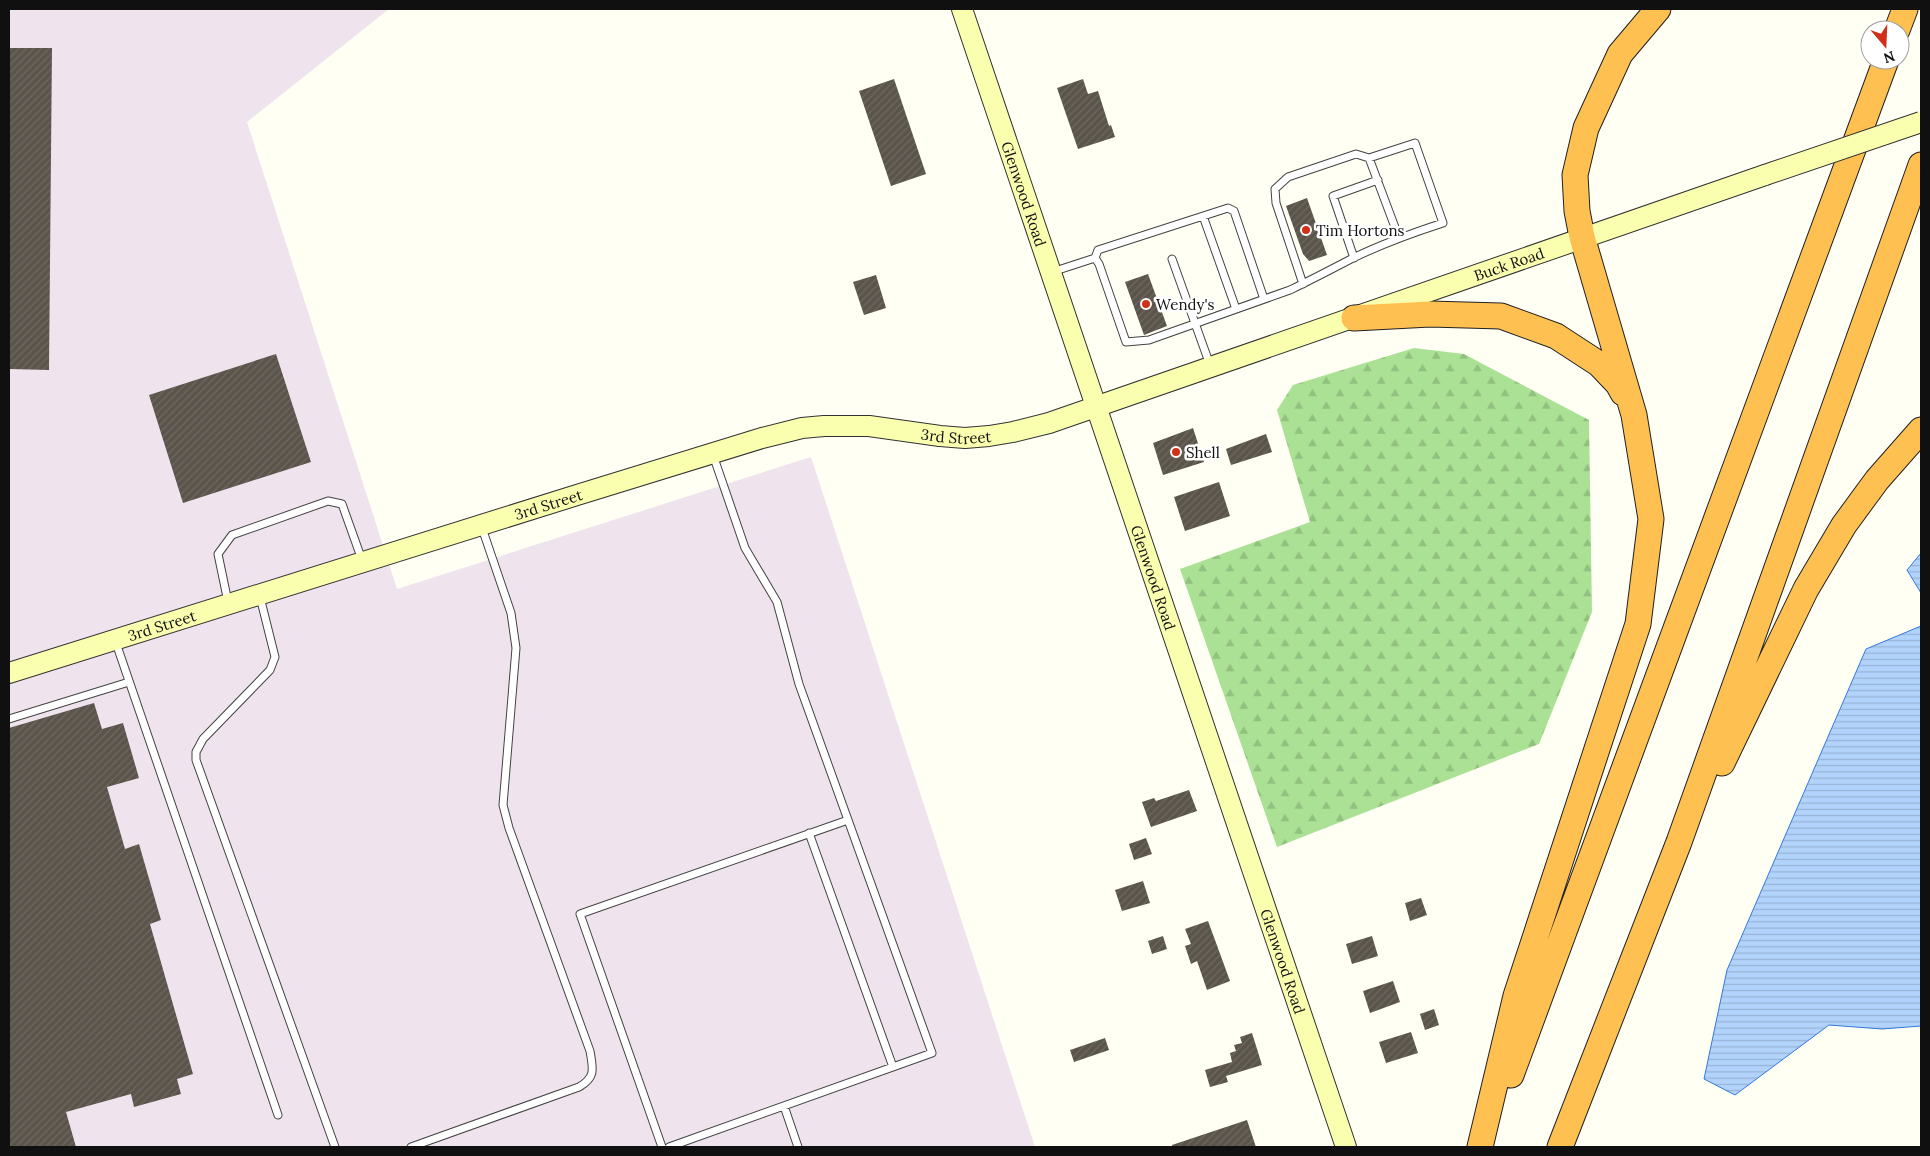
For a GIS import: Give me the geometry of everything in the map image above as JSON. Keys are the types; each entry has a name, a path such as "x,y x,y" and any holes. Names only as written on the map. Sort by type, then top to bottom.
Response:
{"highway":[{"path":"1480,1147 1516,996 1638,624 1651,519 1634,414 1582,237 1577,211 1575,175 1586,128 1620,54 1658,9"},
{"path":"1484,1147 1882,70"},
{"path":"1560,1147 1679,842 1921,165"},
{"path":"1354,318 1430,314 1501,316 1556,336 1599,364 1618,384 1634,414"},
{"path":"1679,842 1724,758 1806,589 1844,525 1877,480 1921,430"}],"street":[{"name":"Glenwood Road","path":"962,9 1346,1147"},
{"name":"Buck Road","path":"1097,407 1582,237 1921,122"},
{"name":"3rd Street","path":"9,672 712,453 802,428 869,426 940,436 989,436 1049,423 1097,407"}],"lane":[{"path":"1095,258 1100,264 1126,342 1149,340 1264,299 1303,284 1399,238 1443,223 1416,143 1369,158 1356,154 1288,177 1275,189 1276,203 1303,284"},
{"path":"1369,158 1399,238"},
{"path":"1354,258 1333,196 1378,180"},
{"path":"1095,258 1098,250 1228,208 1234,211 1264,299"},
{"path":"1204,216 1236,309"},
{"path":"1051,272 1095,258"},
{"path":"1172,259 1211,368"},
{"path":"669,1147 932,1053 799,684 777,602 745,548 712,453"},
{"path":"229,605 218,554 232,536 328,502 342,504 362,563"},
{"path":"411,1147 578,1087 588,1082 592,1075 590,1051 509,828 503,805 516,648 511,613 481,525"},
{"path":"260,595 275,657 270,670 203,738 196,752 196,760 335,1147"},
{"path":"115,640 278,1115"},
{"path":"9,719 129,682"},
{"path":"662,1147 580,914 848,820"},
{"path":"809,833 893,1067"},
{"path":"784,1106 798,1147"}],"shaded area":[{"path":"9,9 389,9 247,122 397,589 811,457 1035,1147 9,1147"}],"green space":[{"path":"1414,348 1464,354 1589,420 1592,612 1539,744 1277,847 1180,569 1310,522 1277,410 1293,385"}],"water":[{"path":"1921,553 1921,593 1907,570"},
{"path":"1921,626 1921,1026 1882,1029 1829,1025 1735,1095 1704,1079 1727,970 1866,649"}],"building":[{"path":"9,48 52,48 49,370 9,369"},
{"path":"894,79 926,174 891,186 859,91"},
{"path":"1083,79 1088,94 1098,91 1109,126 1111,125 1115,137 1078,149 1057,88"},
{"name":"Tim Hortons","path":"1307,198 1327,255 1309,261 1303,254 1286,206"},
{"name":"Wendy's","path":"1148,274 1167,326 1144,335 1125,282"},
{"path":"876,275 886,308 864,315 853,282"},
{"path":"276,354 311,462 183,503 149,395"},
{"path":"1193,428 1204,462 1163,475 1153,443"},
{"path":"1266,434 1272,452 1231,465 1226,449"},
{"path":"1219,482 1230,516 1185,531 1174,497"},
{"path":"94,703 102,729 123,723 139,778 107,787 125,849 139,844 161,920 150,924 193,1074 177,1079 181,1094 134,1107 131,1094 66,1112 76,1147 9,1147 9,728"},
{"path":"1189,790 1197,811 1151,827 1142,802 1154,798 1156,801"},
{"path":"1146,838 1152,854 1134,860 1129,844"},
{"path":"1143,881 1150,903 1122,911 1115,890"},
{"path":"1421,898 1427,915 1410,921 1405,903"},
{"path":"1208,921 1230,981 1207,990 1197,961 1191,964 1185,946 1191,944 1185,929"},
{"path":"1163,936 1167,949 1152,954 1148,941"},
{"path":"1372,936 1378,956 1352,964 1346,944"},
{"path":"1393,981 1400,1002 1370,1013 1363,991"},
{"path":"1434,1009 1439,1025 1425,1030 1420,1014"},
{"path":"1411,1032 1418,1053 1386,1063 1379,1042"},
{"path":"1252,1033 1262,1065 1226,1076 1228,1082 1210,1087 1205,1070 1232,1062 1230,1053 1236,1051 1234,1045 1242,1043 1240,1037"},
{"path":"1105,1038 1109,1050 1074,1062 1070,1050"},
{"path":"1247,1120 1256,1147 1172,1147 1172,1145"}],"place":[{"name":"Tim Hortons","path":"1306,230"},
{"name":"Wendy's","path":"1146,304"},
{"name":"Shell","path":"1176,452"}]}
